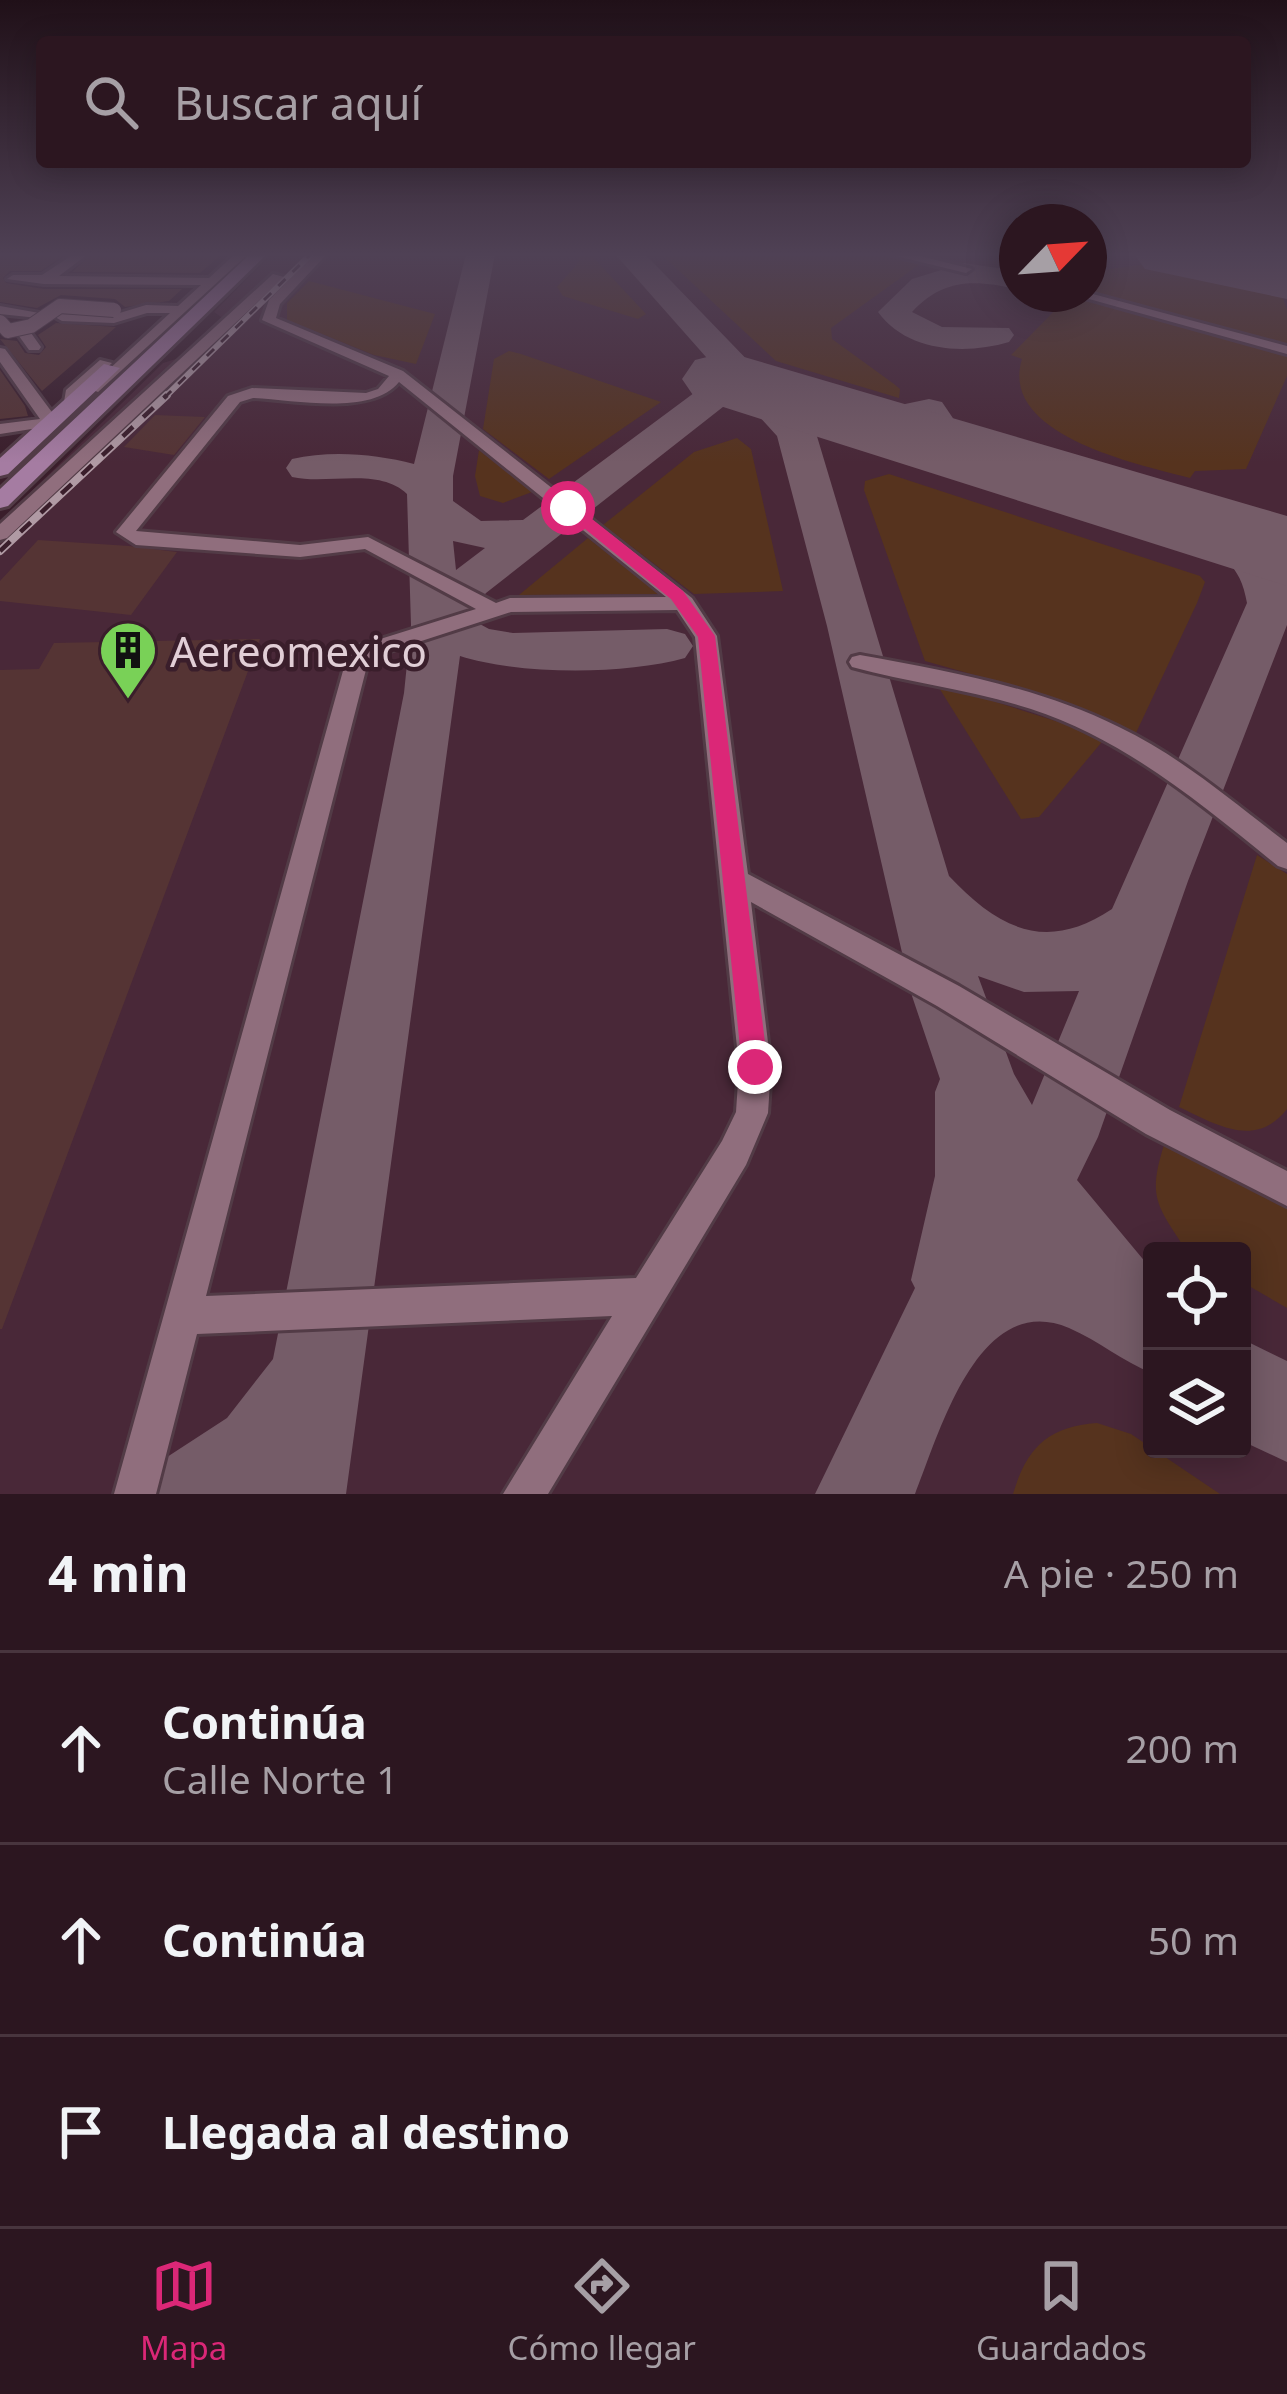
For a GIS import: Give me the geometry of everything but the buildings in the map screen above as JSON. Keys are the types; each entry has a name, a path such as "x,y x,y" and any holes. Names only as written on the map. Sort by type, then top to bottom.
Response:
{"main road":[{"path":"0,473 159,324"},
{"path":"0,501 184,324"}],"street":[{"path":"1,324 8,332 33,324"},
{"path":"0,473 163,324"},
{"path":"0,492 181,324"},
{"path":"0,534 231,324"},
{"path":"278,324 398,374 685,603 706,636 755,1067 752,1113 734,1153 524,1494"},
{"path":"1189,324 1287,350"},
{"path":"21,329 34,347"},
{"path":"0,352 51,422 0,429"},
{"path":"398,374 383,392 368,398 252,394 234,399 125,532 136,539 300,551 379,546 490,608"},
{"path":"135,1494 347,652 490,608 685,603"},
{"path":"860,662 969,682 1102,729 1146,752 1287,858"},
{"path":"735,880 948,996 1158,1122 1287,1190"},
{"path":"183,1316 644,1296"}],"shaded area":[{"path":"220,324 1287,324 1287,1494 0,1494 0,522 163,363 192,354"},
{"path":"296,324 431,324 416,364 374,355"},
{"path":"736,324 837,324 831,328 832,339 900,389 899,398 776,361"},
{"path":"1042,324 1180,324 1287,353 1287,376 1246,469 1195,471 1190,478 1109,455 1052,427 1031,408 1020,386 1022,359 1011,355"},
{"path":"1198,324 1287,324 1287,348"},
{"path":"509,351 661,402 549,479 483,429 494,359"},
{"path":"737,438 751,449 783,591 694,594 603,525 694,452"},
{"path":"479,450 532,492 503,503 480,496 475,476"},
{"path":"889,474 1200,576 1205,582 1197,603 1135,735 1024,689 925,661 864,490 865,481"},
{"path":"588,538 659,594 519,595"},
{"path":"936,683 1106,737 1039,817 1021,819"},
{"path":"1257,855 1287,874 1287,1109 1275,1121 1249,1131 1222,1126 1179,1107"},
{"path":"1164,1145 1287,1209 1287,1308 1251,1287 1251,1242 1181,1242 1158,1199 1156,1176"},
{"path":"1097,1423 1131,1434 1143,1442 1143,1458 1167,1458 1220,1494 1013,1494 1025,1464 1042,1442 1080,1425"}],"taxiway":[{"path":"430,499 465,324"},
{"path":"694,324 722,354"},
{"path":"906,324 941,337 972,340 997,335"},
{"path":"539,529 715,395 729,374 722,354"},
{"path":"722,354 796,433 852,626 948,996 985,1098 1030,1183"},
{"path":"756,381 818,409 863,419 886,420 929,410 945,435 1001,464"},
{"path":"307,468 375,468 401,473 423,486 430,499"},
{"path":"296,1494 431,693 436,625 430,499"},
{"path":"430,499 444,518 469,532 498,536 539,529"},
{"path":"1146,508 1205,530 1243,552 1268,583 1271,603"},
{"path":"436,632 447,606 469,583 539,529"},
{"path":"1271,603 1287,564"},
{"path":"1138,929 1271,603"},
{"path":"443,623 459,637 513,650 667,646"},
{"path":"922,891 969,937 1024,961 1053,964 1082,959 1138,929"},
{"path":"1030,1183 1058,1137 1138,929"},
{"path":"955,1280 976,1176 973,1092"},
{"path":"865,1494 931,1345 1030,1183"},
{"path":"1030,1183 1073,1247 1112,1294 1143,1320"},
{"path":"954,1320 993,1291 1033,1279 1074,1285 1118,1307"},
{"path":"199,1494 262,1452 306,1392"},
{"path":"1251,1392 1287,1415"}],"runway":[{"path":"727,379 1287,552"}],"railway":[{"path":"164,398 240,324"},
{"path":"0,551 167,395"}],"place":[{"name":"Aereomexico","path":"128,701"}],"route":[{"path":"568,508 677,595 706,636 755,1067"}]}
